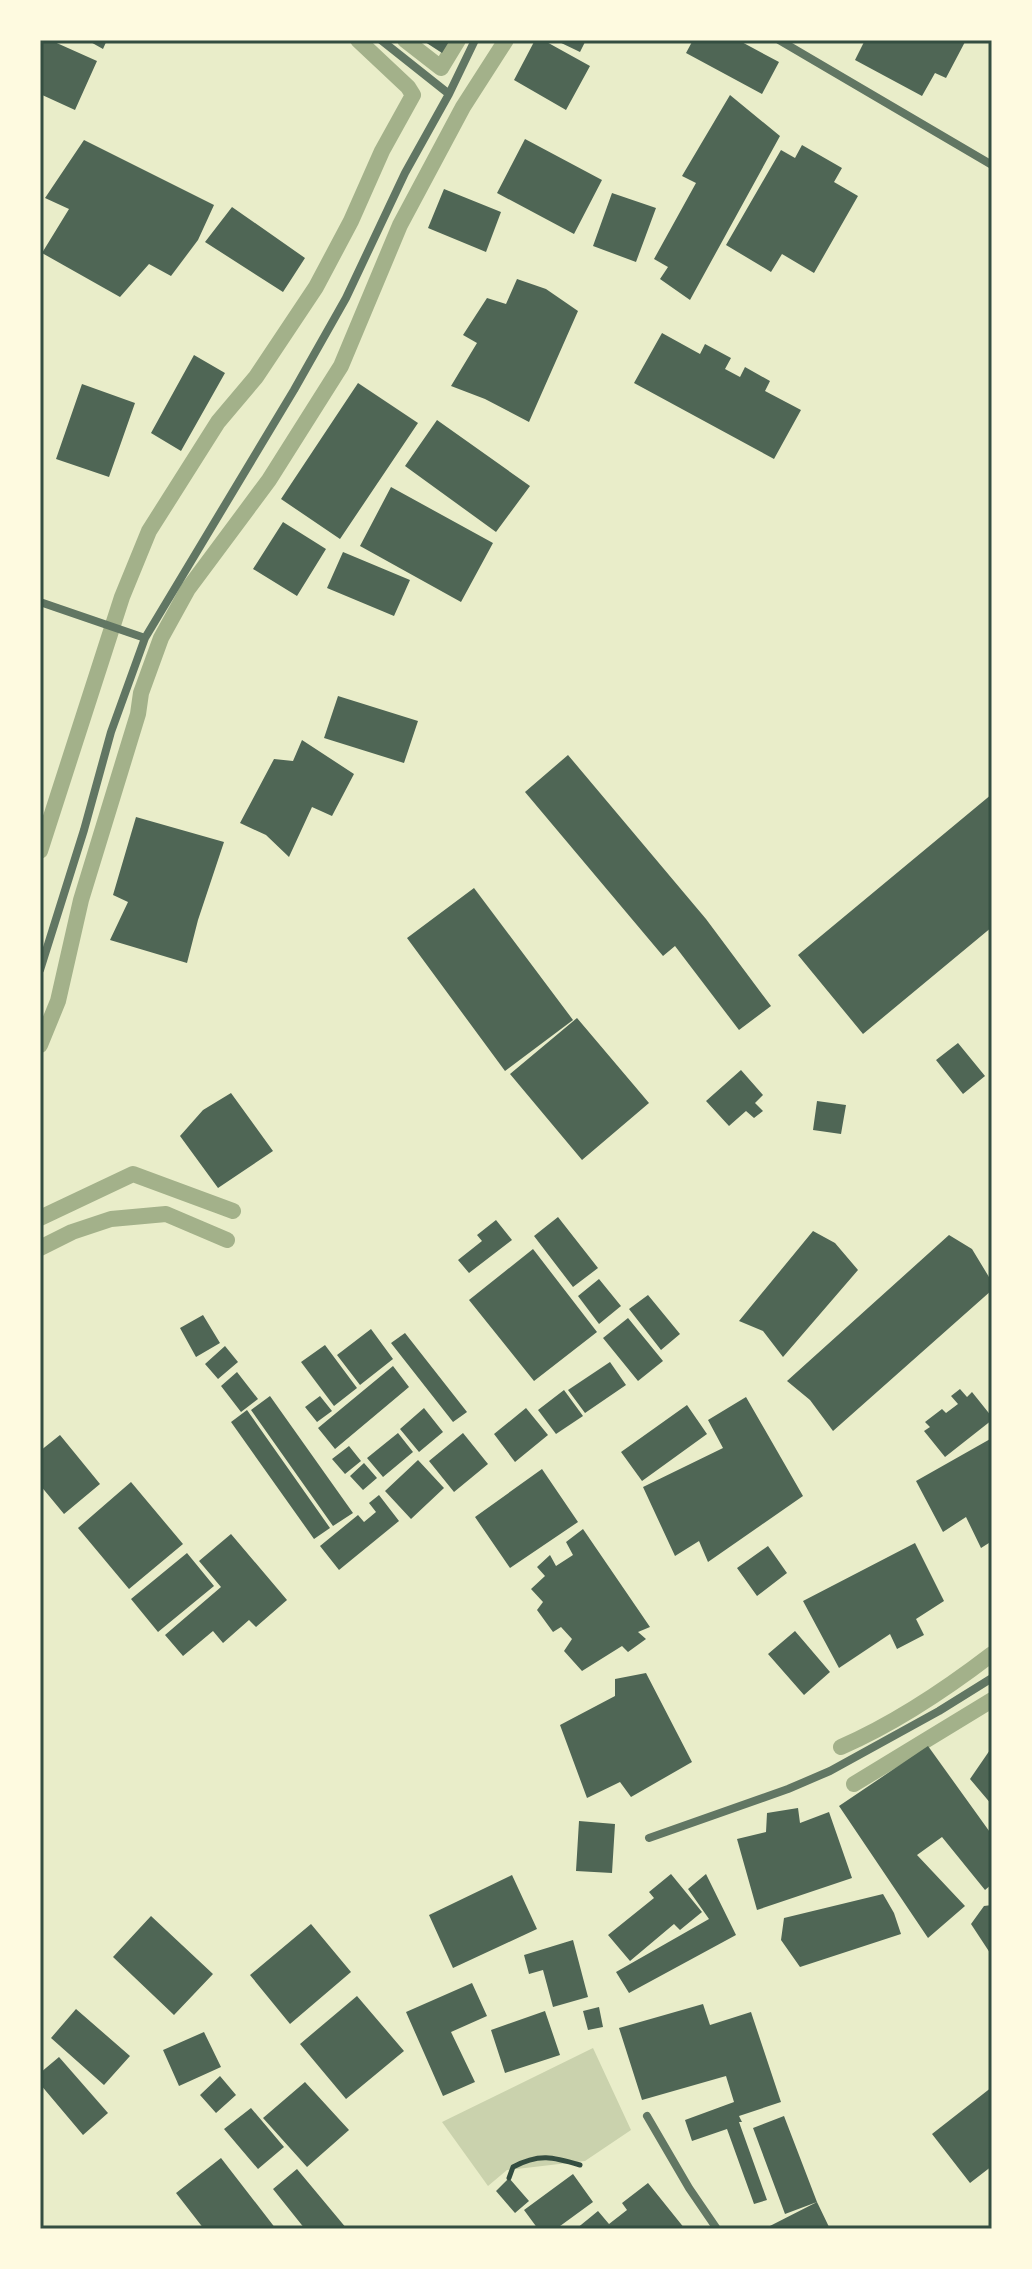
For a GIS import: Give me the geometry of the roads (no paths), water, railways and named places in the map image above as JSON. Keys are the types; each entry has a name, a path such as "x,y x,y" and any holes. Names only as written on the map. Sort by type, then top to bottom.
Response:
{"street":[{"path":"381,40 449,94"},
{"path":"40,970 111,732 145,638 346,298 405,173 475,40"},
{"path":"779,40 992,165"},
{"path":"40,602 145,638"},
{"path":"649,1838 830,1771 992,1678"},
{"path":"647,2116 717,2229"}],"waterway":[{"path":"40,851 122,597 149,531 218,422 256,377 316,287 351,221 382,151 413,95 358,40"},
{"path":"405,40 441,68 458,40"},
{"path":"40,1045 58,1001 81,900 138,714 141,693 161,638 188,589 269,480 341,366 400,225 463,107 506,40"},
{"path":"40,1218 133,1174 233,1211"},
{"path":"40,1248 72,1232 111,1219 166,1214 227,1240"},
{"path":"841,1747 920,1705 992,1654"},
{"path":"854,1784 992,1700"}]}
